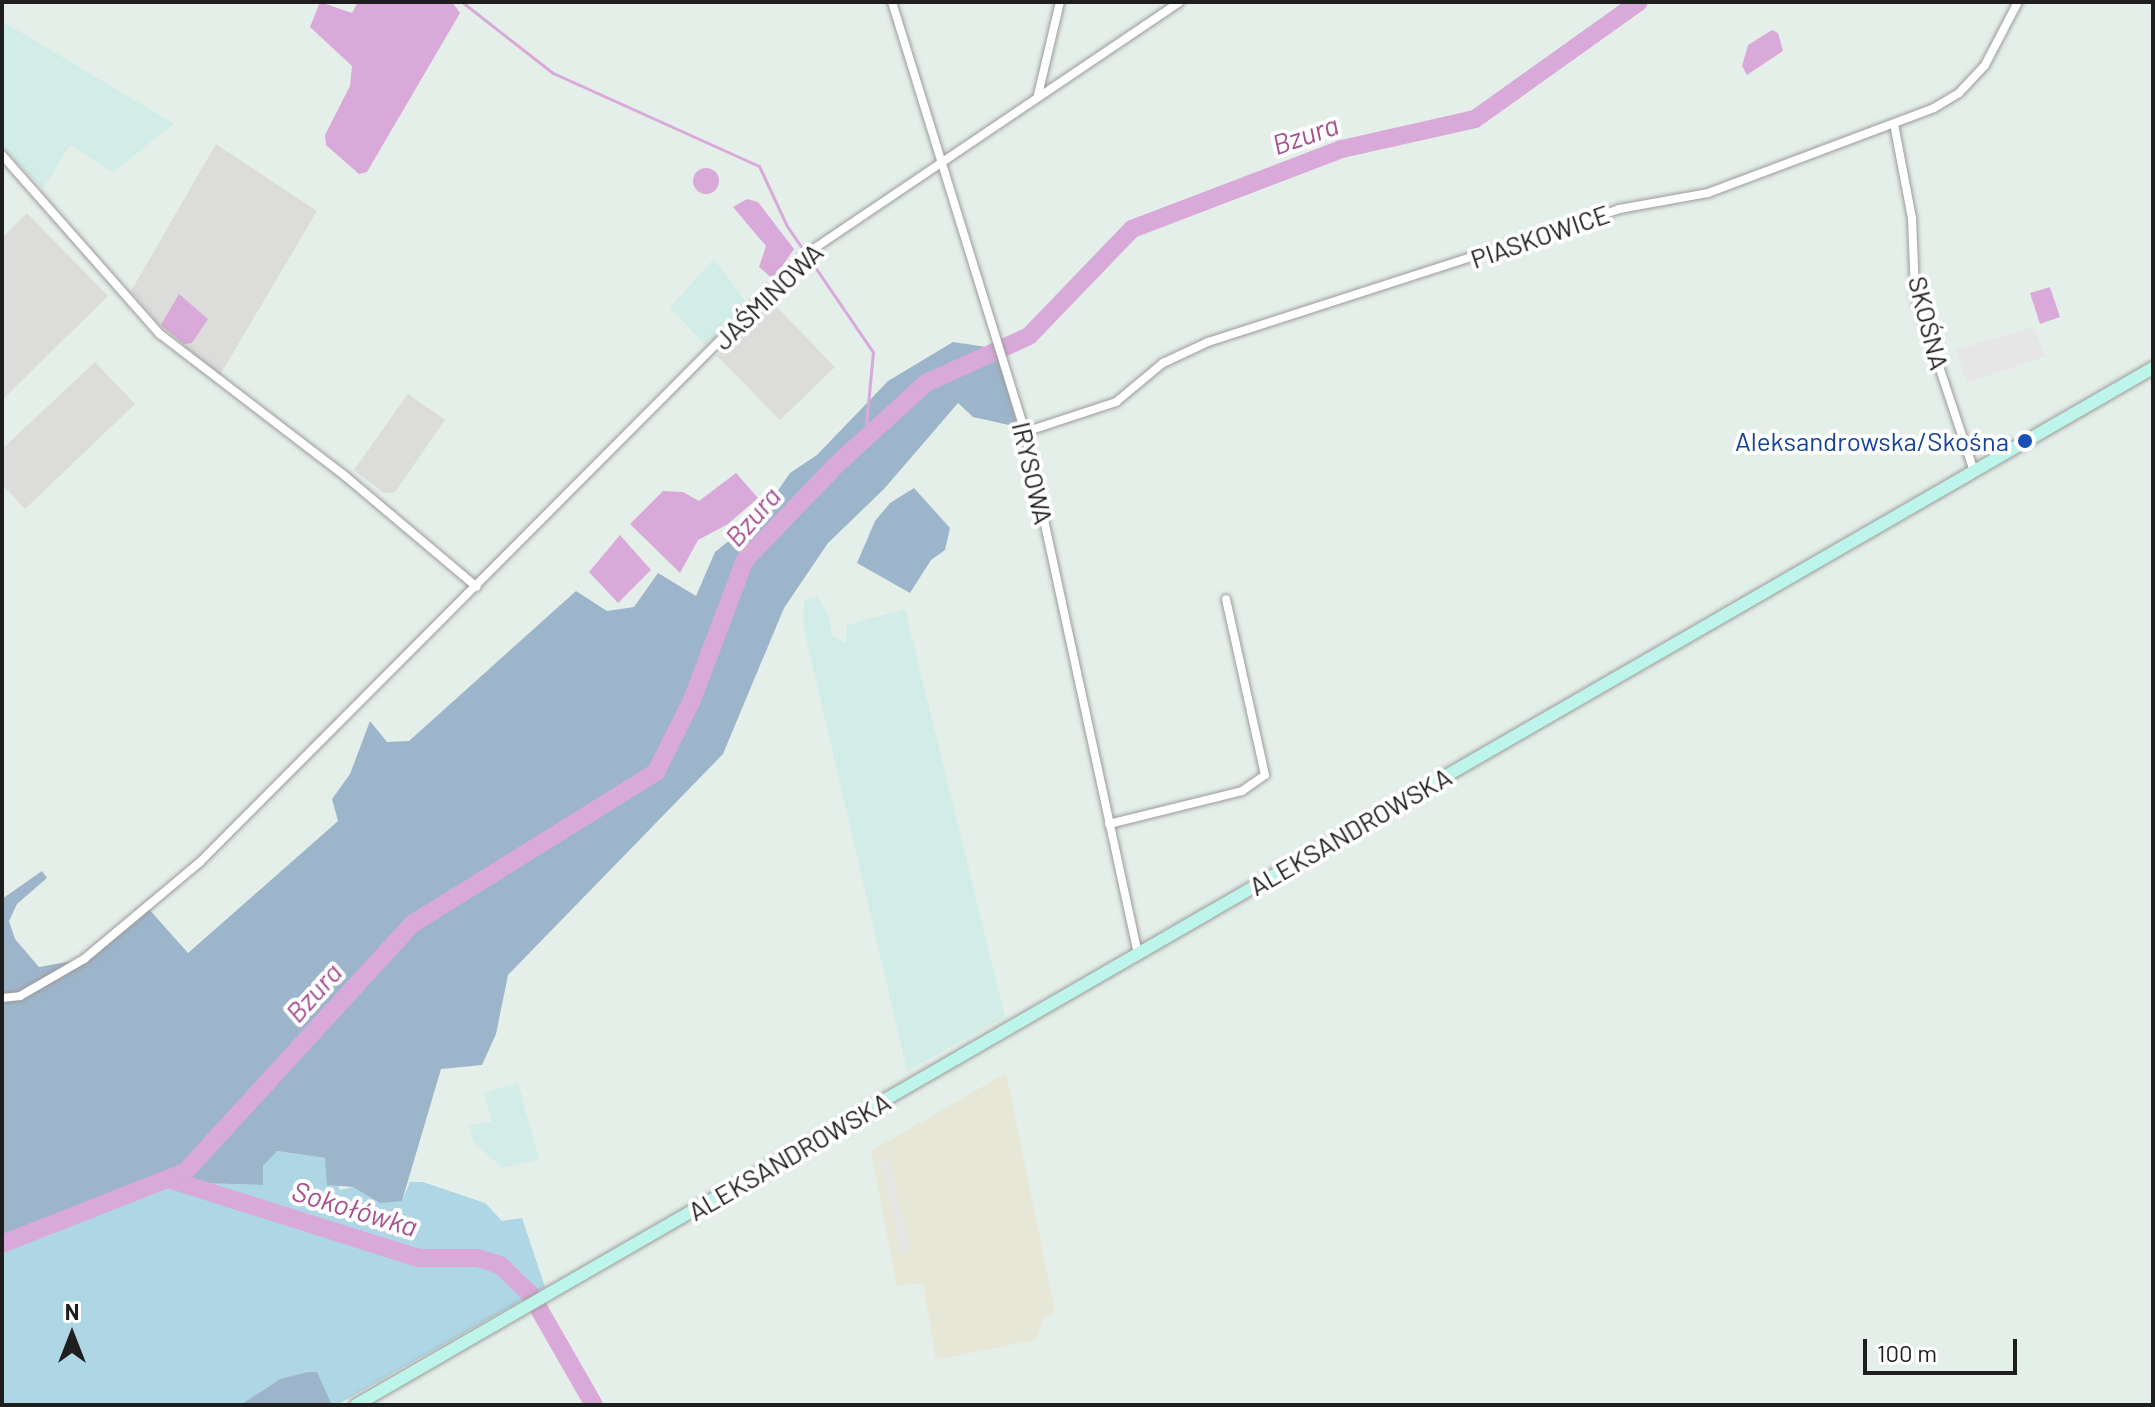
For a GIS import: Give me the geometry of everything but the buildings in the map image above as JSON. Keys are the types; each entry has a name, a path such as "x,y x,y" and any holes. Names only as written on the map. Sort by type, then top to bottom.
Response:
{"main road":[{"name":"ALEKSANDROWSKA","path":"356,1405 2153,368"}],"street":[{"name":"IRYSOWA","path":"892,2 1025,432 1138,954"},
{"path":"1037,96 1060,2"},
{"name":"JAŚMINOWA","path":"2,998 20,996 60,974 159,899 477,587 806,254 940,159 1179,2"},
{"name":"PIASKOWICE","path":"1025,432 1116,402 1163,363 1208,342 1619,209 1708,193 1947,102 1970,84 1998,46 2018,2"},
{"name":"SKOŚNA","path":"1894,124 1912,218 1915,294 1974,471"},
{"path":"2,155 160,334 345,476 477,587"},
{"path":"1109,824 1242,791 1265,775 1226,599"}],"shaded area":[{"path":"320,2 352,13 358,2 452,2 460,13 367,172 359,174 326,145 325,135 350,86 352,66 310,27"},
{"path":"2,21 174,124 113,172 70,145 43,189 2,147"},
{"path":"1772,30 1778,33 1783,51 1747,75 1742,66 1748,45"},
{"path":"216,144 317,211 220,375 161,327 131,291"},
{"path":"706,168 715,172 719,181 715,190 706,194 697,190 693,181 697,172"},
{"path":"747,199 758,202 794,249 773,279 759,267 766,246 733,207"},
{"path":"27,213 108,296 2,400 2,238"},
{"path":"714,259 749,306 705,345 670,307"},
{"path":"2050,287 2060,317 2040,324 2030,293"},
{"path":"179,294 208,319 192,343 184,344 161,325"},
{"path":"772,302 835,367 780,420 717,356"},
{"path":"2033,327 2046,356 1967,383 1956,350"},
{"path":"953,342 986,347 998,358 1018,427 973,417 958,403 884,489 828,543 784,608 723,754 508,975 496,1034 482,1065 441,1069 402,1201 380,1203 353,1187 327,1185 325,1158 277,1151 263,1166 263,1185 166,1182 7,1242 2,1233 2,899 42,871 47,878 17,904 9,921 15,939 39,967 84,959 148,908 188,953 338,821 332,799 350,774 370,721 387,742 409,741 576,591 607,611 634,607 658,573 696,596 715,552 761,515 790,473 817,455 888,381"},
{"path":"95,362 135,404 25,509 2,484 2,449"},
{"path":"408,394 445,420 395,492 384,493 354,470"},
{"path":"736,473 758,498 728,524 698,540 680,573 630,524 663,491 683,492 699,501"},
{"path":"914,488 950,528 945,550 931,560 910,593 857,563 875,521 890,503"},
{"path":"620,535 651,570 618,603 589,572"},
{"path":"817,597 828,614 832,635 846,643 847,625 905,609 1005,1017 907,1071 803,625 804,600"},
{"path":"1006,1073 1055,1311 1044,1317 1036,1340 936,1360 923,1283 897,1286 871,1151"},
{"path":"518,1083 539,1159 502,1168 473,1141 469,1126 492,1121 484,1093"},
{"path":"276,1151 325,1158 340,1190 353,1187 402,1201 410,1182 423,1182 485,1203 502,1221 522,1218 545,1287 337,1405 332,1405 322,1384 280,1379 240,1405 2,1405 2,1233 7,1242 166,1182 262,1185 263,1166"},
{"path":"888,1159 909,1251 902,1253 881,1160"},
{"path":"317,1372 332,1405 240,1405 280,1379"}],"waterway":[{"path":"462,2 553,73 759,166 787,226 873,352 864,445"},
{"name":"Bzura","path":"2,1244 185,1172 412,924 656,772 692,700 745,560 836,465 926,383 1029,336 1132,229 1342,149 1475,119 1639,2"},
{"name":"Sokołówka","path":"171,1180 418,1258 478,1258 500,1265 531,1295 594,1405"}],"place":[{"name":"Aleksandrowska/Skośna","path":"2025,441"}]}
